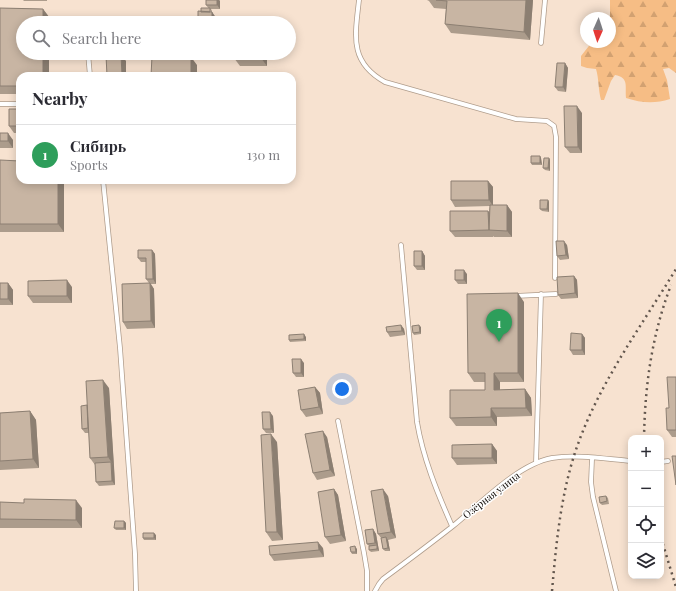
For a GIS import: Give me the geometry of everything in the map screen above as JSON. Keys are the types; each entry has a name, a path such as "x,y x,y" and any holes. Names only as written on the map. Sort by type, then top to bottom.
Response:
{"lane":[{"path":"359,0 356,39 358,53 360,60 367,70 374,76 391,84 516,119 547,121 554,126 556,137 555,278"},
{"path":"540,43 545,0"},
{"path":"89,60 90,72"},
{"path":"0,104 16,104"},
{"path":"103,184 120,348 135,554 136,591"},
{"path":"401,245 420,442 432,480 452,526"},
{"path":"536,463 541,294"},
{"path":"507,296 556,294"},
{"path":"338,421 364,553 367,571 367,591"},
{"name":"Озёрная улица","path":"375,591 383,580 513,476 536,463 552,458 592,458 628,461"},
{"path":"592,458 591,482 593,497 616,591"},
{"path":"664,462 668,461"}],"green space":[{"path":"610,0 676,0 676,73 669,68 663,69 667,80 670,99 659,102 648,102 626,98 626,86 624,80 615,75 611,81 604,100 601,100 596,69 581,66 581,56 587,48 616,48 616,12 610,12"}],"building":[{"path":"206,0 217,0 217,5 206,5"},
{"path":"436,0 526,0 524,32 445,24 447,1"},
{"path":"0,8 43,9 43,16 16,16 16,60 43,60 43,72 16,72 16,86 0,86"},
{"path":"201,8 210,8 210,12 201,12"},
{"path":"198,11 212,12 212,16 198,16"},
{"path":"106,60 121,60 122,72 107,72"},
{"path":"152,60 191,60 191,72 151,72"},
{"path":"557,63 565,63 563,87 555,87"},
{"path":"564,106 577,106 578,147 565,147"},
{"path":"9,109 16,109 16,126 9,126"},
{"path":"0,133 8,133 8,141 0,141"},
{"path":"531,156 540,156 540,163 531,163"},
{"path":"544,158 549,158 548,168 543,168"},
{"path":"0,160 16,161 16,184 58,184 58,224 0,224"},
{"path":"451,181 488,181 489,200 451,200"},
{"path":"540,200 548,200 547,209 540,209"},
{"path":"490,205 507,205 507,231 489,230"},
{"path":"450,211 488,211 489,230 450,231"},
{"path":"556,241 564,241 566,255 557,256"},
{"path":"138,250 152,250 153,279 146,279 146,258 138,258"},
{"path":"414,251 422,251 422,266 414,266"},
{"path":"455,270 464,270 464,280 455,280"},
{"path":"574,276 575,293 558,295 557,277"},
{"path":"67,280 67,296 28,296 28,281"},
{"path":"0,283 8,283 8,299 0,299"},
{"path":"150,283 151,321 123,322 122,284"},
{"path":"518,293 518,373 494,373 494,390 525,389 526,408 491,408 491,417 450,418 450,390 485,390 485,373 468,373 467,294"},
{"path":"401,325 402,331 387,332 386,327"},
{"path":"419,325 420,332 413,333 412,326"},
{"path":"571,333 582,334 582,350 570,350"},
{"path":"304,334 304,339 289,340 289,335"},
{"path":"292,359 301,359 301,373 293,373"},
{"path":"667,377 676,377 676,430 667,430 666,408 669,408"},
{"path":"103,380 108,457 90,458 86,381"},
{"path":"315,387 319,407 301,410 298,390"},
{"path":"87,405 88,428 82,429 81,406"},
{"path":"30,411 33,459 0,461 0,413"},
{"path":"262,412 270,412 271,429 263,429"},
{"path":"323,431 330,470 313,473 305,434"},
{"path":"271,434 277,532 266,532 261,435"},
{"path":"492,444 492,458 452,458 452,445"},
{"path":"672,456 676,456 676,485"},
{"path":"111,462 112,481 96,482 95,463"},
{"path":"334,489 341,535 325,537 318,492"},
{"path":"383,489 391,532 378,534 371,491"},
{"path":"606,496 607,501 600,503 599,497"},
{"path":"24,499 76,500 76,520 0,519 0,502 24,503"},
{"path":"115,521 124,521 124,528 114,528"},
{"path":"373,529 375,543 367,544 365,530"},
{"path":"143,533 154,533 154,538 143,538"},
{"path":"386,537 388,548 383,549 381,538"},
{"path":"318,542 319,550 270,555 269,546"},
{"path":"377,545 377,549 369,550 369,546"},
{"path":"355,546 356,552 351,552 350,547"}],"railway":[{"path":"552,591 557,541 565,491 573,459 582,434 618,361 676,269"},
{"path":"644,435 646,398 654,341 671,285"},
{"path":"663,543 676,587"}],"place":[{"name":"Сибирь","path":"499,342"}]}
